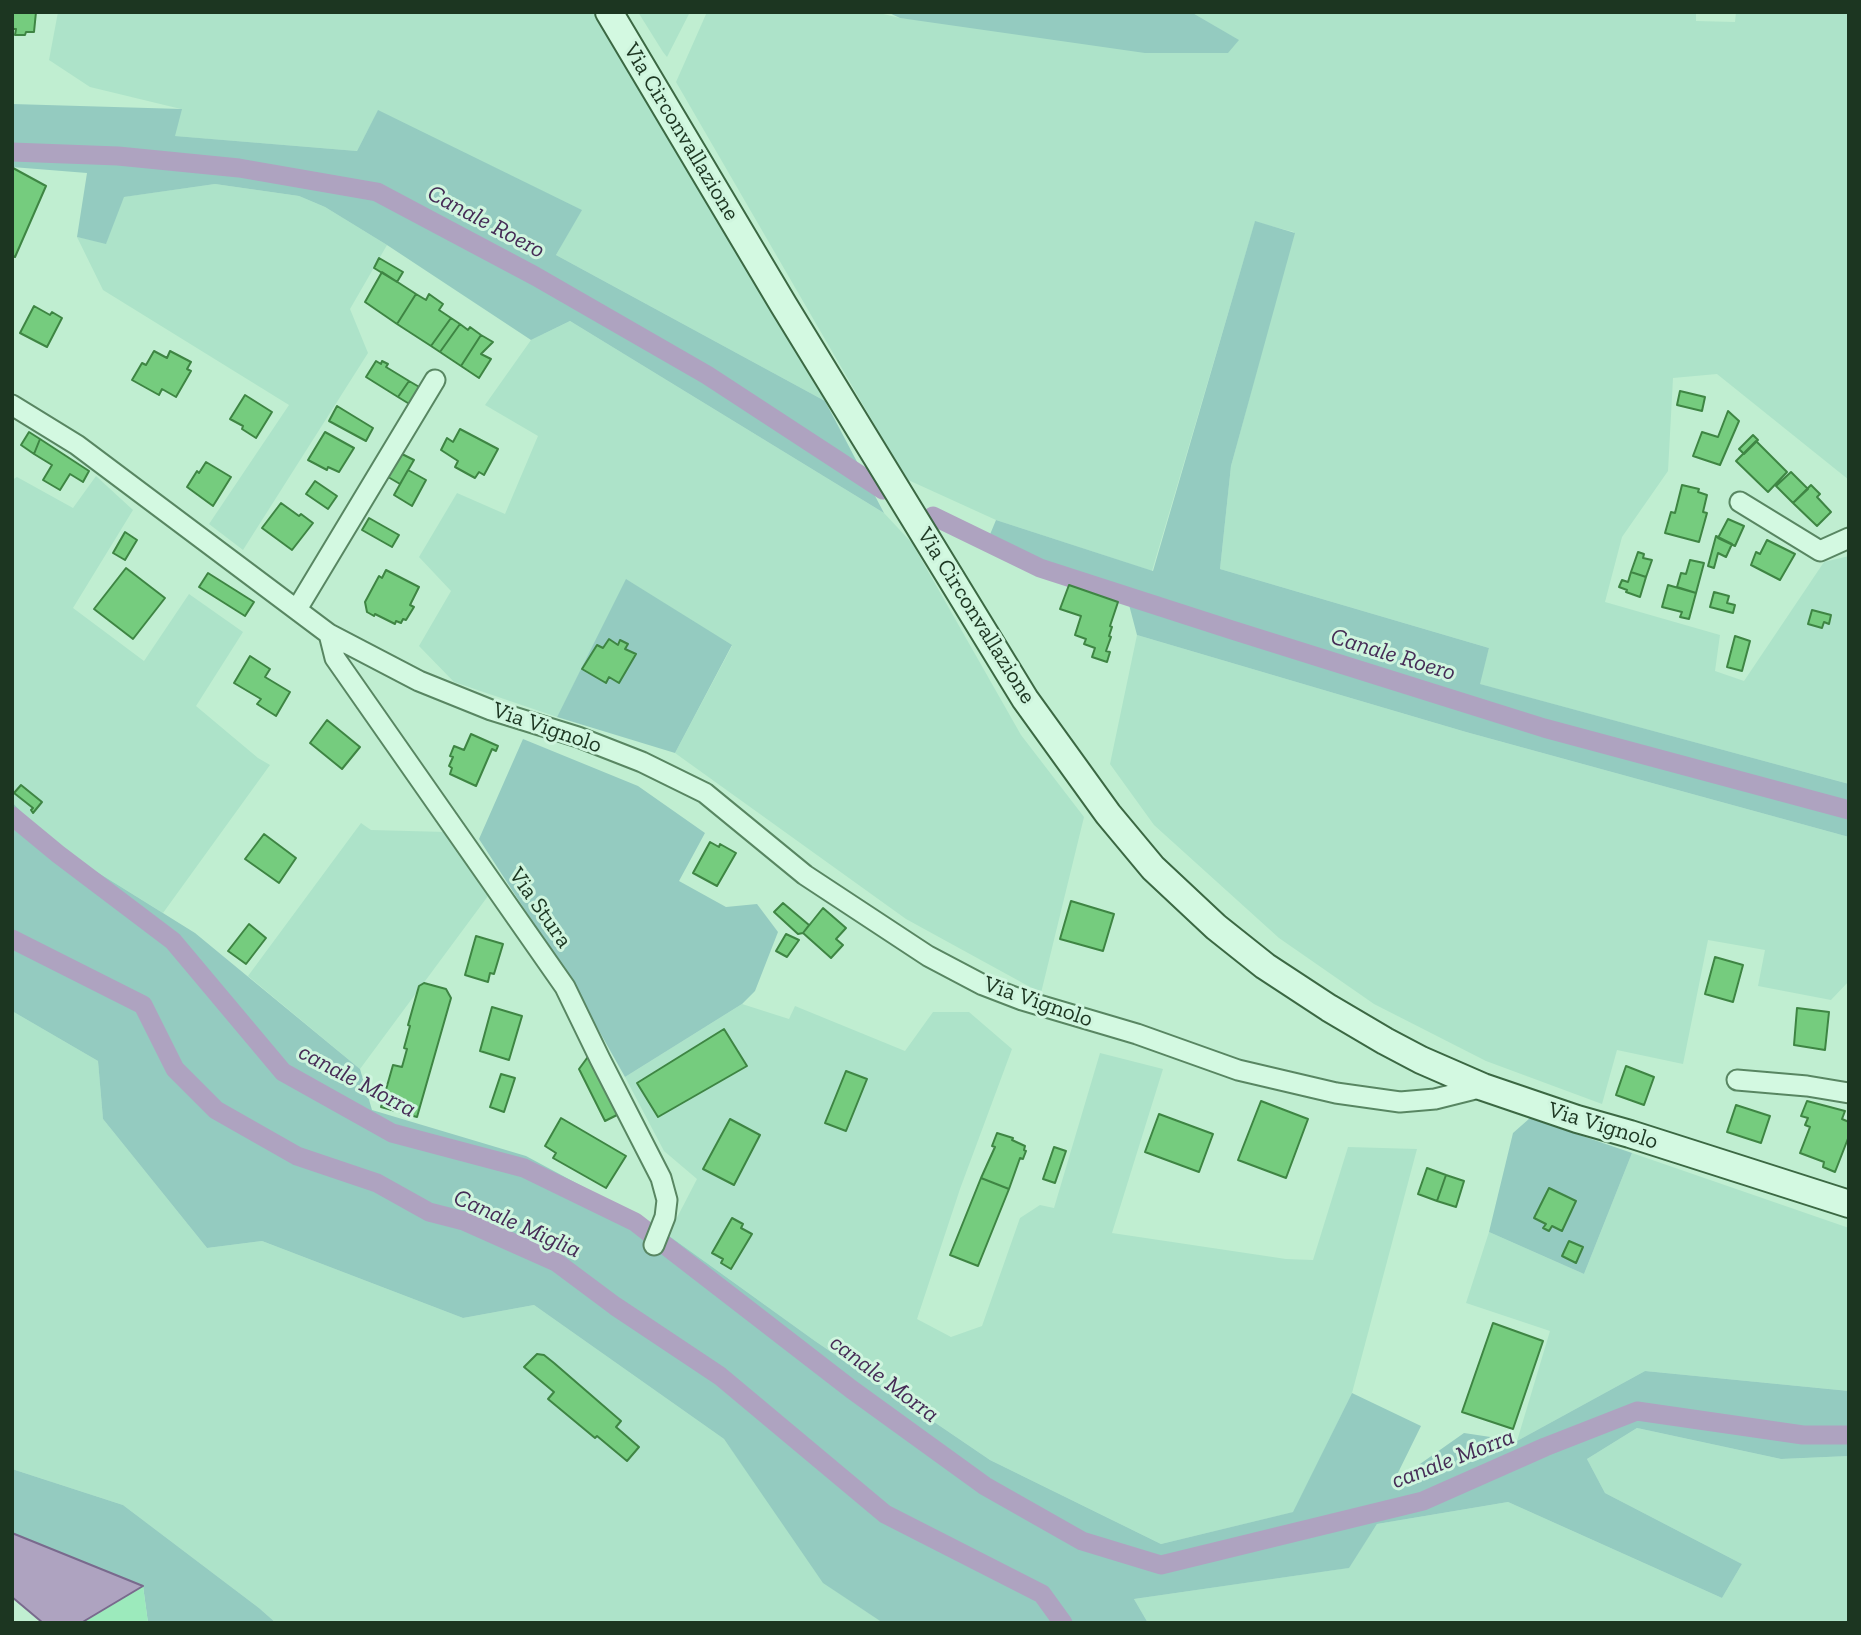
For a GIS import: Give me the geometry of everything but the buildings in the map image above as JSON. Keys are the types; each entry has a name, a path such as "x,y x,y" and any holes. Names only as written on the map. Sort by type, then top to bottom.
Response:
{"main road":[{"name":"Via Circonvallazione","path":"609,12 783,304 1025,699 1108,814 1153,868 1216,926 1265,966 1385,1041 1483,1087"},
{"name":"Via Vignolo","path":"1483,1087 1849,1204"}],"street":[{"path":"298,609 435,380"},
{"name":"Via Vignolo","path":"12,405 76,445 329,634 419,681 491,710 578,737 642,762 705,793 805,875 928,956 983,985 1022,1000 1137,1034 1238,1070 1336,1093 1400,1102 1435,1099 1483,1087"},
{"path":"1740,502 1820,551 1849,538"},
{"name":"Via Stura","path":"329,634 335,658 565,987 661,1178 667,1200 666,1217 657,1238"},
{"path":"1737,1080 1807,1086 1849,1093"}],"shaded area":[{"path":"58,12 593,12 825,401 556,255 581,210 378,111 357,151 174,136 181,109 90,87 49,60"},
{"path":"638,12 690,12 667,57 663,52"},
{"path":"707,12 875,12 900,18 1227,53 1238,40 1191,12 1696,12 1696,21 1735,22 1736,12 1849,12 1849,480 1717,374 1673,378 1668,471 1622,537 1605,602 1720,635 1715,671 1744,681 1824,562 1849,556 1849,784 1479,684 1489,648 1220,569 1231,466 1294,232 1255,222 1152,571 996,520 906,479 676,82"},
{"path":"887,12 1191,12 1239,40 1228,53 1145,53 900,18"},
{"path":"12,104 182,109 175,136 357,151 378,110 582,210 556,255 825,401 884,513 570,321 531,340 387,245 325,207 299,196 215,184 124,197 106,244 77,237 87,173 12,167"},
{"path":"215,184 299,196 325,207 387,245 350,309 368,353 243,550 209,524 289,405 103,290 77,237 106,243 123,197"},
{"path":"1255,221 1295,233 1231,466 1220,569 1489,648 1480,684 1849,784 1849,837 1466,732 1137,635 1128,601 1059,578 1040,576 984,549 996,520 1153,571"},
{"path":"570,321 884,513 912,543 1021,735 1084,817 1041,993 906,919 675,753 732,646 627,580 557,717 454,682 419,646 451,591 419,557 457,493 505,514 538,436 485,405 531,340"},
{"path":"96,476 133,510 73,608 144,661 189,594 243,632 196,706 270,765 163,913 52,844 12,802 12,480 17,477 73,508"},
{"path":"626,579 732,645 675,753 557,717"},
{"path":"1137,635 1466,732 1849,837 1849,981 1831,1000 1758,986 1765,950 1708,940 1683,1064 1617,1050 1602,1104 1486,1061 1374,1004 1279,938 1154,825 1110,764"},
{"path":"523,739 638,786 705,833 679,881 726,907 757,904 778,932 755,991 742,1004 625,1077 571,981 479,839"},
{"path":"12,802 52,844 195,933 360,1069 372,1110 526,1156 654,1225 815,1341 990,1460 1161,1544 1293,1512 1352,1393 1421,1426 1393,1483 1464,1433 1517,1441 1645,1371 1849,1391 1849,1456 1781,1459 1637,1428 1587,1459 1605,1493 1742,1564 1722,1598 1508,1502 1377,1524 1349,1568 1134,1599 1148,1623 883,1623 823,1583 724,1439 534,1305 463,1318 262,1241 207,1248 103,1119 98,1061 12,1011"},
{"path":"361,823 371,830 446,832 488,896 360,1069 248,976"},
{"path":"742,1004 789,1019 795,1006 905,1051 933,1012 969,1012 1012,1049 960,1189 917,1319 951,1337 982,1326 1020,1218 1040,1205 1054,1208 1100,1053 1163,1069 1112,1233 1286,1259 1313,1260 1348,1147 1417,1149 1352,1393 1294,1512 1161,1544 990,1460 815,1341 668,1235 697,1179 664,1151 625,1077"},
{"path":"12,1011 98,1061 103,1119 207,1248 262,1241 463,1318 534,1305 724,1439 830,1587 883,1623 276,1623 123,1505 12,1469"},
{"path":"1530,1118 1632,1153 1584,1274 1489,1232 1513,1133"},
{"path":"1632,1153 1849,1228 1849,1391 1645,1371 1517,1441 1550,1331 1466,1303 1489,1232 1584,1274"},
{"path":"1637,1428 1781,1459 1849,1456 1849,1623 1148,1623 1134,1599 1348,1568 1377,1524 1508,1502 1722,1598 1742,1564 1605,1493 1587,1459"},
{"path":"12,1469 123,1505 276,1623 148,1623 143,1586 12,1533"},
{"path":"12,1533 143,1586 81,1623 43,1623 12,1597"}],"sand":[{"path":"143,1586 148,1623 81,1623"}],"waterway":[{"name":"Canale Roero","path":"12,152 118,156 239,168 377,192 535,276 707,375 883,490"},
{"name":"Canale Roero","path":"933,516 1040,568 1232,630 1544,728 1849,810"},
{"name":"canale Morra","path":"12,816 173,941 283,1072 392,1133 524,1168 635,1222 851,1389 985,1486 1082,1541 1161,1565 1423,1501 1545,1447 1637,1411 1803,1435 1849,1435"},
{"name":"Canale Miglia","path":"12,939 143,1005 175,1069 216,1110 297,1156 377,1183 429,1212 464,1221 556,1262 615,1306 720,1376 885,1514 1042,1594 1063,1623"}]}
